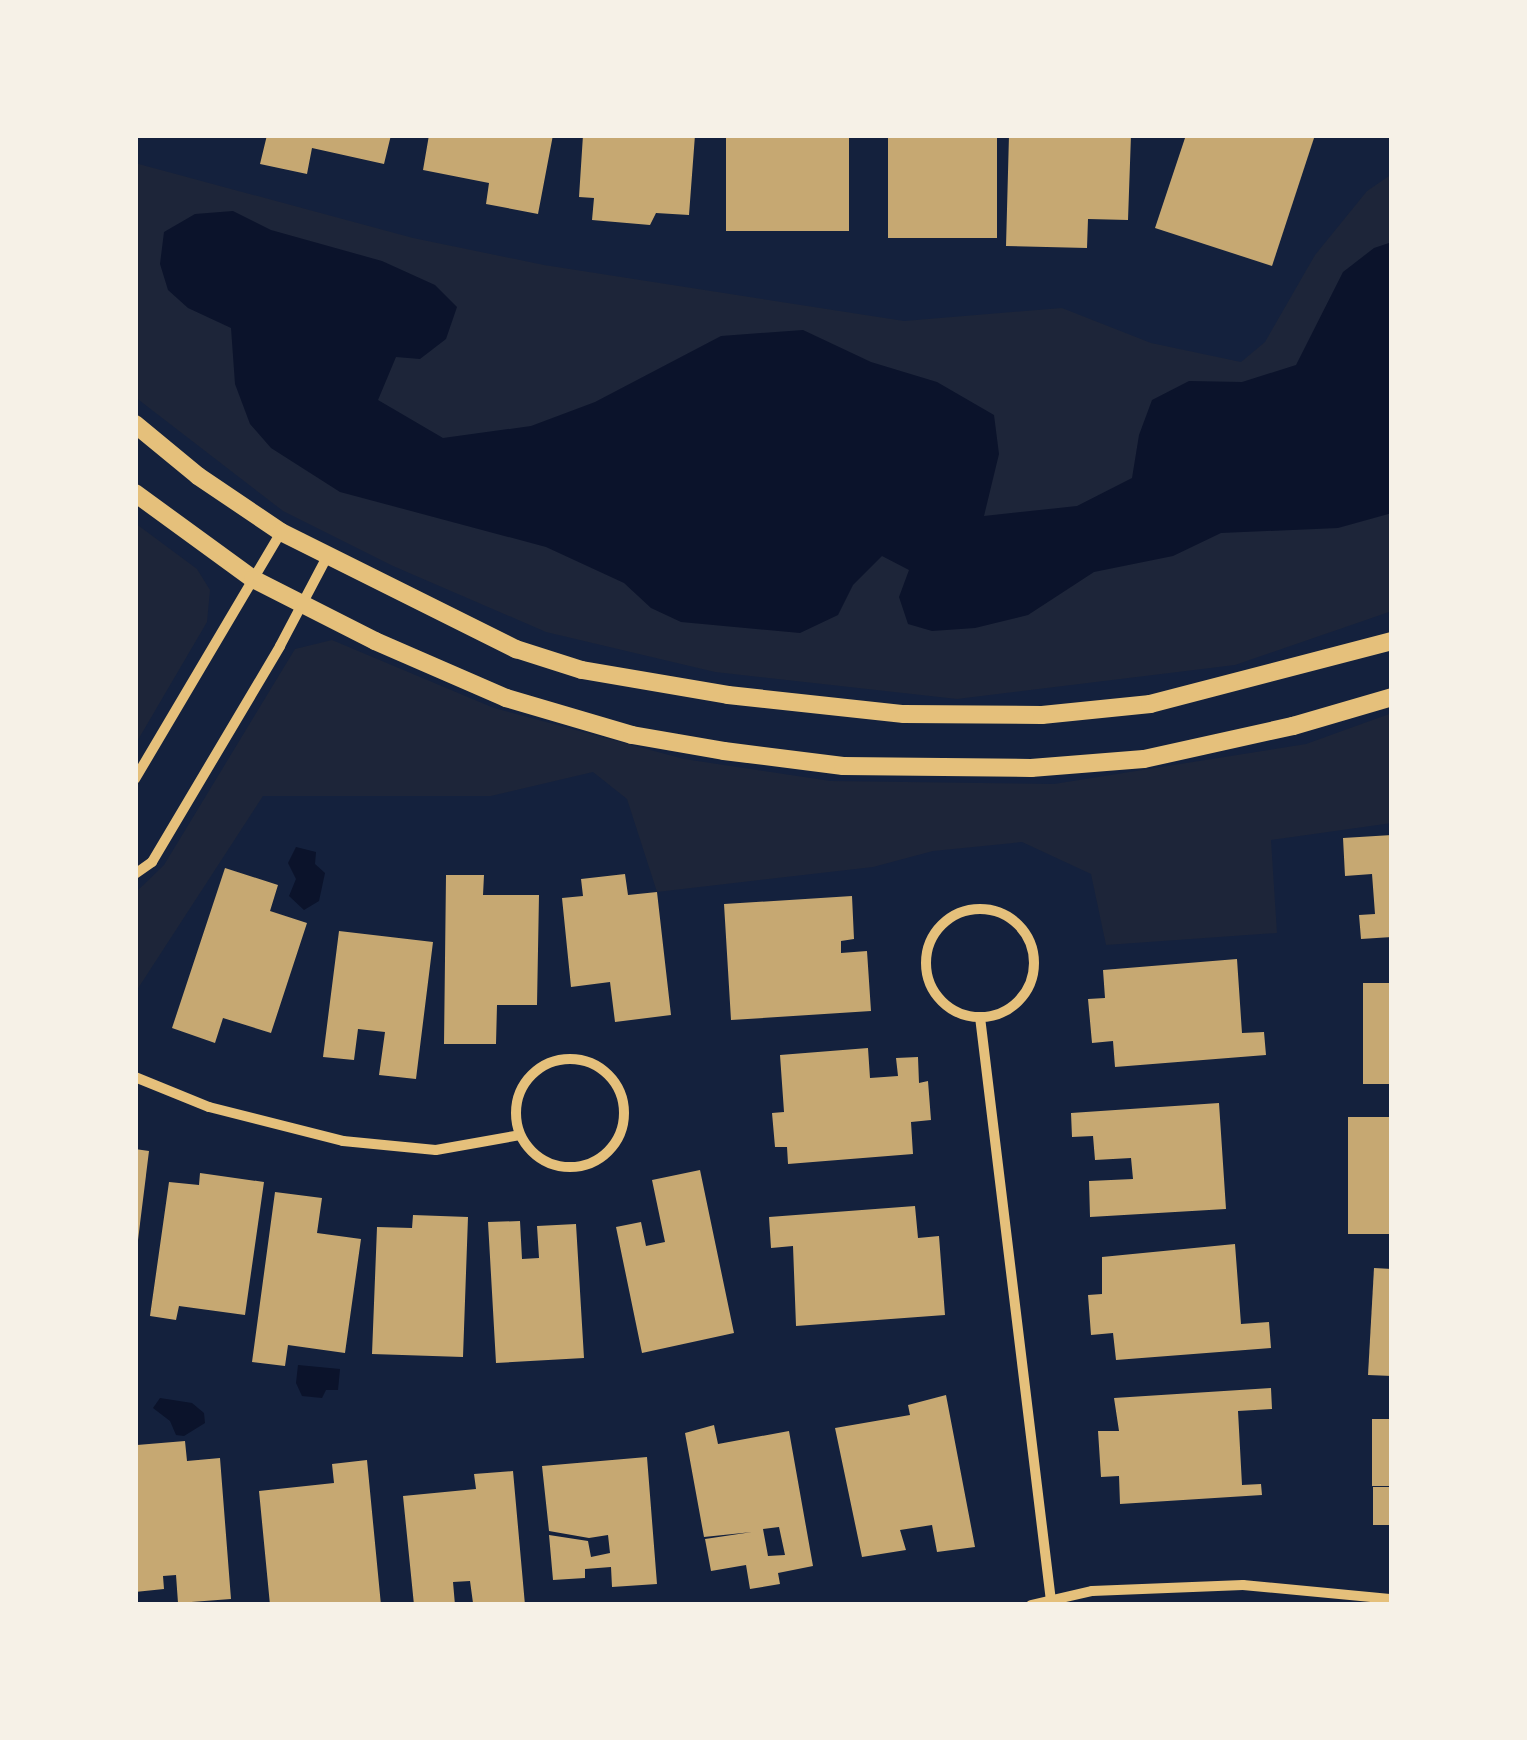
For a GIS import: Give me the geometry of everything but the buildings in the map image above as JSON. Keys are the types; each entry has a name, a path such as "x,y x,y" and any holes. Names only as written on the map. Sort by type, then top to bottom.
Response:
{"street":[{"path":"135,424 198,476 282,532 516,649 582,670 728,696 904,714 1042,715 1150,704 1328,661 1392,640"},
{"path":"135,494 253,579 375,641 542,708 632,735 844,766 1031,768 1144,759 1293,726 1392,698"},
{"path":"135,779 282,532"},
{"path":"135,874 152,862 328,555"},
{"path":"988,909 1006,915 1020,927 1034,961 1023,997 1009,1009 980,1017 957,1013 943,1004 926,975 926,958 939,928 952,917 988,909"},
{"path":"980,1017 1051,1601"},
{"path":"559,1059 596,1064 620,1092 624,1110 613,1146 582,1166 547,1163 533,1153 520,1134 516,1108 520,1092 542,1066 559,1059"},
{"path":"135,1077 209,1107 343,1140 436,1150 520,1134"},
{"path":"1031,1605 1092,1591 1243,1585 1348,1600 1392,1599"}],"shaded area":[{"path":"135,163 413,238 544,265 904,321 1062,308 1151,343 1241,362 1265,342 1315,255 1367,191 1392,174 1392,611 1235,665 957,699 715,672 546,632 393,566 283,511 135,397"},
{"path":"233,211 271,230 382,261 435,285 457,307 446,339 420,359 396,357 378,400 443,438 531,426 595,402 721,336 803,330 871,362 937,382 994,415 999,454 984,516 1077,506 1132,478 1139,435 1152,400 1189,381 1242,382 1296,365 1343,272 1374,248 1392,242 1392,513 1338,528 1221,533 1173,556 1094,572 1028,615 975,628 932,631 908,624 899,597 909,570 882,556 853,585 838,615 800,633 681,622 651,608 624,583 546,547 340,492 271,448 250,424 235,384 231,328 188,308 168,290 160,264 164,232 195,214"},
{"path":"135,523 197,569 210,590 207,622 135,745"},
{"path":"332,640 494,708 684,759 831,781 1054,784 1306,744 1392,713 1392,823 1271,840 1277,933 1106,945 1091,874 1022,842 933,851 873,867 657,892 627,799 593,772 491,796 263,796 135,993 135,893 164,865 295,649"},
{"path":"296,847 316,852 315,864 325,873 319,901 304,910 289,896 296,879 288,863"},
{"path":"298,1365 340,1369 338,1390 326,1390 322,1398 302,1396 296,1383"},
{"path":"160,1398 192,1403 204,1413 205,1423 184,1436 176,1435 170,1421 153,1408"}]}
